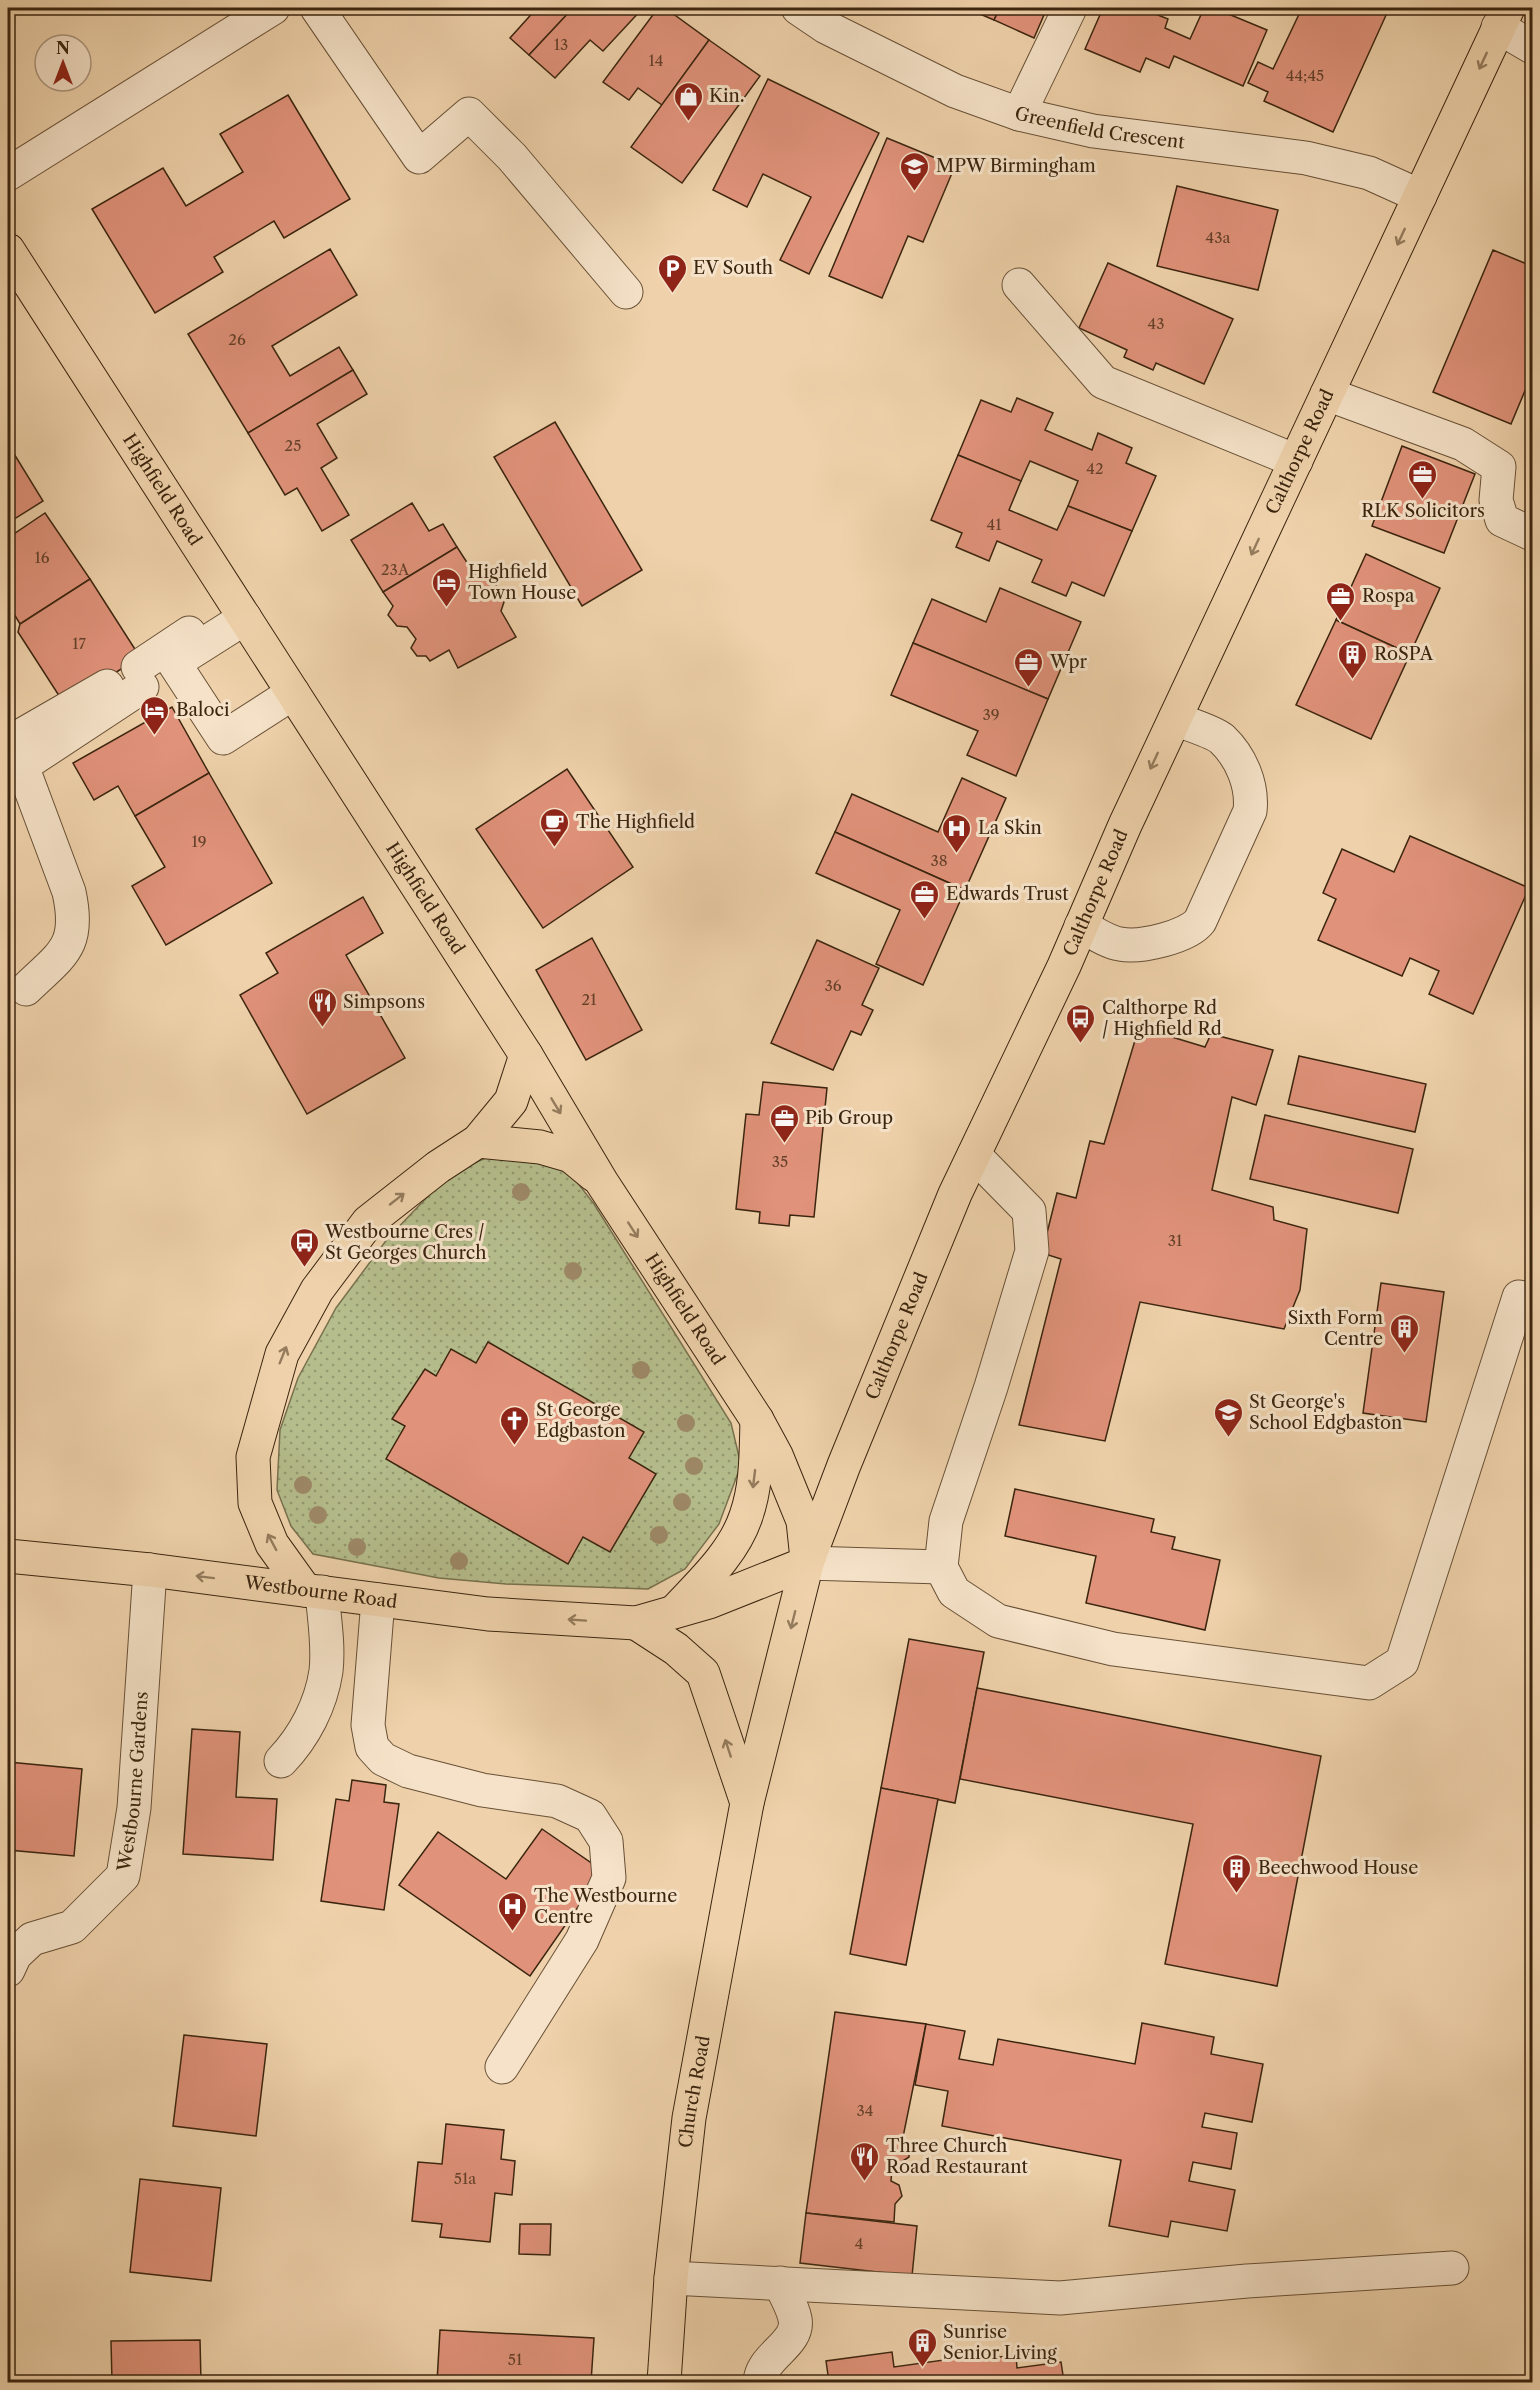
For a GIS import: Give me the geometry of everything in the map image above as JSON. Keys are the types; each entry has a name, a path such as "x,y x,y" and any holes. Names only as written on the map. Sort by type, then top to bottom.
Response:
{"main road":[{"name":"Calthorpe Road","path":"747,1803 807,1563 844,1465 956,1194 1081,926 1174,719 1503,17"},
{"name":"Highfield Road","path":"8,250 526,1055 601,1181 758,1420 776,1455 804,1521 807,1563"},
{"path":"313,1591 272,1544 255,1503 253,1457 282,1354 316,1290 368,1222 438,1167 478,1141 511,1101 526,1055"},
{"path":"478,1141 540,1147 571,1156 601,1181"},
{"path":"675,1611 711,1572 731,1545 746,1517 755,1480 758,1420"},
{"name":"Westbourne Road","path":"8,1556 150,1570 488,1614 636,1623"},
{"path":"636,1623 710,1602 807,1563"},
{"path":"636,1623 676,1648 703,1673 747,1803"},
{"name":"Church Road","path":"664,2382 670,2278 689,2118 747,1803"}],"street":[{"path":"8,174 273,8"},
{"path":"317,8 419,157 469,114 512,157 626,292"},
{"name":"Greenfield Crescent","path":"798,8 826,27 956,91 1019,114 1093,131 1306,158 1369,173 1420,196"},
{"path":"1019,114 1070,8"},
{"path":"1503,17 1533,47"},
{"path":"1019,285 1103,382 1296,461"},
{"path":"1327,394 1463,444 1499,467 1496,500 1502,520 1533,534"},
{"path":"140,678 174,663 240,610"},
{"path":"26,989 65,951 73,931 73,911 69,892 15,749 140,678 240,610"},
{"path":"174,663 223,738 293,693"},
{"path":"1081,926 1119,944 1167,938 1189,932 1200,921 1250,811 1246,773 1221,738 1174,719"},
{"path":"974,1155 1029,1210 1032,1251 946,1521 941,1567 954,1592 998,1621 1113,1648 1369,1683 1402,1662 1519,1297"},
{"path":"807,1563 941,1567"},
{"name":"Westbourne Gardens","path":"8,1970 15,1955 32,1939 72,1927 123,1876 134,1808 150,1570"},
{"path":"281,1761 299,1742 314,1713 326,1671 313,1591"},
{"path":"378,1600 368,1725 372,1747 377,1753 383,1759 408,1771 482,1790 557,1801 590,1816 606,1841 609,1878 582,1940 502,2067"},
{"path":"670,2278 1060,2298 1452,2268"},
{"path":"760,2382 764,2365 786,2344 794,2331 796,2320 780,2283"}],"green space":[{"path":"495,1154 566,1168 594,1204 731,1423 741,1465 719,1524 685,1569 648,1589 506,1584 439,1578 313,1554 291,1526 277,1490 280,1430 298,1378 336,1308 388,1238 434,1190 465,1167"}],"building":[{"path":"537,8 573,8 529,55 510,38"},
{"path":"573,8 643,8 603,51 590,40 555,78 529,55"},
{"path":"658,8 665,8 709,40 662,105 638,88 629,100 603,82"},
{"path":"966,8 1000,8 994,20"},
{"path":"1000,8 1047,8 1034,38 994,20"},
{"path":"1103,8 1140,8 1168,19 1165,28 1190,39 1204,8 1214,8 1267,30 1243,86 1174,56 1169,68 1146,58 1140,72 1085,49"},
{"path":"1302,8 1375,8 1387,13 1333,132 1264,101 1268,92 1248,83 1258,62 1273,69"},
{"name":"Kin.","path":"709,40 760,76 682,183 631,147"},
{"path":"768,79 879,133 809,274 780,260 811,197 763,174 747,207 713,190"},
{"path":"288,95 350,199 284,238 274,221 214,257 223,272 155,313 92,209 163,168 186,206 243,172 220,134"},
{"path":"887,138 955,166 923,242 908,236 882,298 829,276"},
{"path":"1177,186 1278,210 1258,290 1157,266"},
{"path":"330,249 357,295 272,346 290,376 339,347 353,370 248,433 188,334"},
{"path":"1493,250 1527,264 1532,252 1532,374 1511,424 1433,392"},
{"path":"1108,263 1233,319 1204,384 1156,363 1153,370 1124,357 1127,350 1079,328"},
{"path":"353,370 367,394 317,424 337,458 321,468 349,515 322,531 297,488 285,495 248,433"},
{"path":"1017,398 1053,413 1045,430 1092,450 1098,433 1132,448 1126,463 1156,476 1132,531 1068,506 1078,481 1030,461 1021,481 958,455 981,400 1011,412"},
{"path":"555,422 642,570 582,606 494,457"},
{"path":"8,444 43,501 8,523"},
{"name":"RLK Solicitors","path":"1402,446 1475,474 1444,553 1372,526"},
{"path":"958,455 1021,481 1009,510 1057,530 1068,506 1132,531 1104,596 1072,582 1066,596 1032,582 1042,560 997,541 989,561 956,547 962,533 931,520"},
{"path":"412,503 429,531 443,524 457,547 383,592 351,540"},
{"path":"45,513 90,579 20,624 8,604 8,538"},
{"name":"Highfield Town House","path":"457,547 477,578 493,581 505,599 501,611 516,637 458,668 449,650 430,661 426,656 417,656 411,648 416,639 407,627 397,626 388,615 393,606 383,592"},
{"path":"1366,554 1440,588 1410,654 1336,620"},
{"path":"90,579 140,657 65,705 18,632 20,624"},
{"path":"1000,588 1081,622 1048,699 913,643 932,599 986,622"},
{"name":"RoSPA","path":"1336,620 1410,654 1371,739 1296,705"},
{"path":"913,643 1048,699 1016,776 967,755 978,731 891,695"},
{"name":"Baloci","path":"172,707 209,773 135,816 118,786 94,800 73,763"},
{"name":"The Highfield","path":"567,769 633,867 543,928 476,829"},
{"path":"209,773 272,883 166,945 132,886 165,867 135,816"},
{"path":"962,778 1006,798 965,890 835,832 852,794 938,832"},
{"path":"835,832 965,890 923,985 876,964 900,910 816,873"},
{"path":"1410,836 1529,888 1473,1014 1429,994 1439,971 1410,958 1402,976 1318,940 1336,899 1323,893 1342,849 1394,872"},
{"name":"Simpsons","path":"363,897 383,933 346,955 405,1058 307,1114 240,995 278,973 266,953"},
{"path":"592,938 642,1030 586,1060 536,970"},
{"path":"817,940 879,968 862,1005 873,1010 861,1035 851,1031 833,1070 771,1043"},
{"path":"1139,1027 1205,1047 1211,1034 1273,1050 1256,1105 1232,1097 1212,1190 1273,1207 1274,1220 1307,1229 1300,1290 1284,1329 1140,1302 1105,1441 1019,1425 1061,1259 1042,1253 1057,1193 1076,1198 1090,1141 1104,1144"},
{"path":"1299,1056 1426,1084 1415,1132 1288,1104"},
{"path":"763,1082 827,1088 814,1217 790,1215 789,1226 759,1223 760,1212 736,1209 746,1114 759,1115"},
{"path":"1265,1115 1413,1149 1398,1213 1250,1179"},
{"name":"Sixth Form Centre","path":"1381,1283 1444,1292 1426,1422 1363,1413"},
{"name":"St George Edgbaston","path":"488,1342 644,1432 629,1458 656,1474 610,1552 583,1537 568,1564 386,1459 405,1426 392,1419 425,1369 436,1376 451,1349 476,1363"},
{"path":"1015,1489 1154,1519 1151,1532 1175,1537 1172,1549 1220,1560 1205,1630 1086,1603 1096,1556 1005,1536"},
{"path":"909,1639 984,1652 955,1803 881,1788"},
{"name":"Beechwood House","path":"977,1688 1321,1756 1277,1986 1165,1964 1193,1824 960,1779"},
{"path":"192,1729 240,1732 236,1797 277,1799 273,1860 183,1854"},
{"path":"8,1762 82,1769 74,1856 8,1850"},
{"path":"352,1780 386,1785 384,1802 399,1804 384,1910 321,1901 336,1799 349,1801"},
{"path":"881,1788 938,1799 906,1965 850,1954"},
{"name":"The Westbourne Centre","path":"542,1829 603,1871 530,1976 399,1885 438,1832 506,1879"},
{"path":"835,2012 926,2024 903,2137 909,2144 909,2157 892,2168 891,2181 899,2185 902,2196 895,2204 894,2222 806,2213"},
{"path":"1142,2023 1214,2037 1211,2054 1263,2064 1252,2122 1205,2113 1202,2127 1237,2133 1231,2169 1193,2162 1189,2181 1235,2190 1227,2231 1171,2221 1168,2237 1109,2226 1121,2160 942,2126 948,2091 915,2085 926,2024 965,2031 959,2059 993,2065 998,2039 1135,2064"},
{"path":"184,2035 267,2044 256,2136 173,2126"},
{"path":"446,2124 504,2130 501,2159 515,2161 512,2195 495,2193 490,2242 440,2237 442,2224 412,2221 418,2162 442,2164"},
{"path":"140,2179 221,2188 211,2281 130,2272"},
{"path":"806,2213 917,2226 912,2276 800,2263"},
{"path":"520,2224 551,2224 550,2255 519,2254"},
{"path":"440,2330 594,2338 591,2382 437,2382"},
{"path":"200,2340 201,2382 112,2382 111,2341"},
{"name":"Sunrise Senior Living","path":"892,2352 894,2367 965,2357 965,2361 1016,2355 1017,2368 1061,2362 1064,2382 829,2382 826,2361"}],"place":[{"name":"Kin.","path":"688,122"},
{"name":"MPW Birmingham","path":"915,192"},
{"name":"EV South","path":"672,294"},
{"name":"RLK Solicitors","path":"1423,500"},
{"name":"Highfield Town House","path":"447,608"},
{"name":"Rospa","path":"1341,622"},
{"name":"RoSPA","path":"1353,680"},
{"name":"Wpr","path":"1029,688"},
{"name":"Baloci","path":"155,736"},
{"name":"The Highfield","path":"555,848"},
{"name":"La Skin","path":"957,854"},
{"name":"Edwards Trust","path":"925,920"},
{"name":"Simpsons","path":"322,1028"},
{"name":"Calthorpe Rd / Highfield Rd","path":"1081,1044"},
{"name":"Pib Group","path":"784,1144"},
{"name":"Westbourne Cres / St Georges Church","path":"304,1268"},
{"name":"Sixth Form Centre","path":"1404,1354"},
{"name":"St George's School Edgbaston","path":"1228,1438"},
{"name":"St George Edgbaston","path":"515,1446"},
{"name":"Beechwood House","path":"1237,1894"},
{"name":"The Westbourne Centre","path":"513,1932"},
{"name":"Three Church Road Restaurant","path":"865,2182"},
{"name":"Sunrise Senior Living","path":"922,2368"}]}
